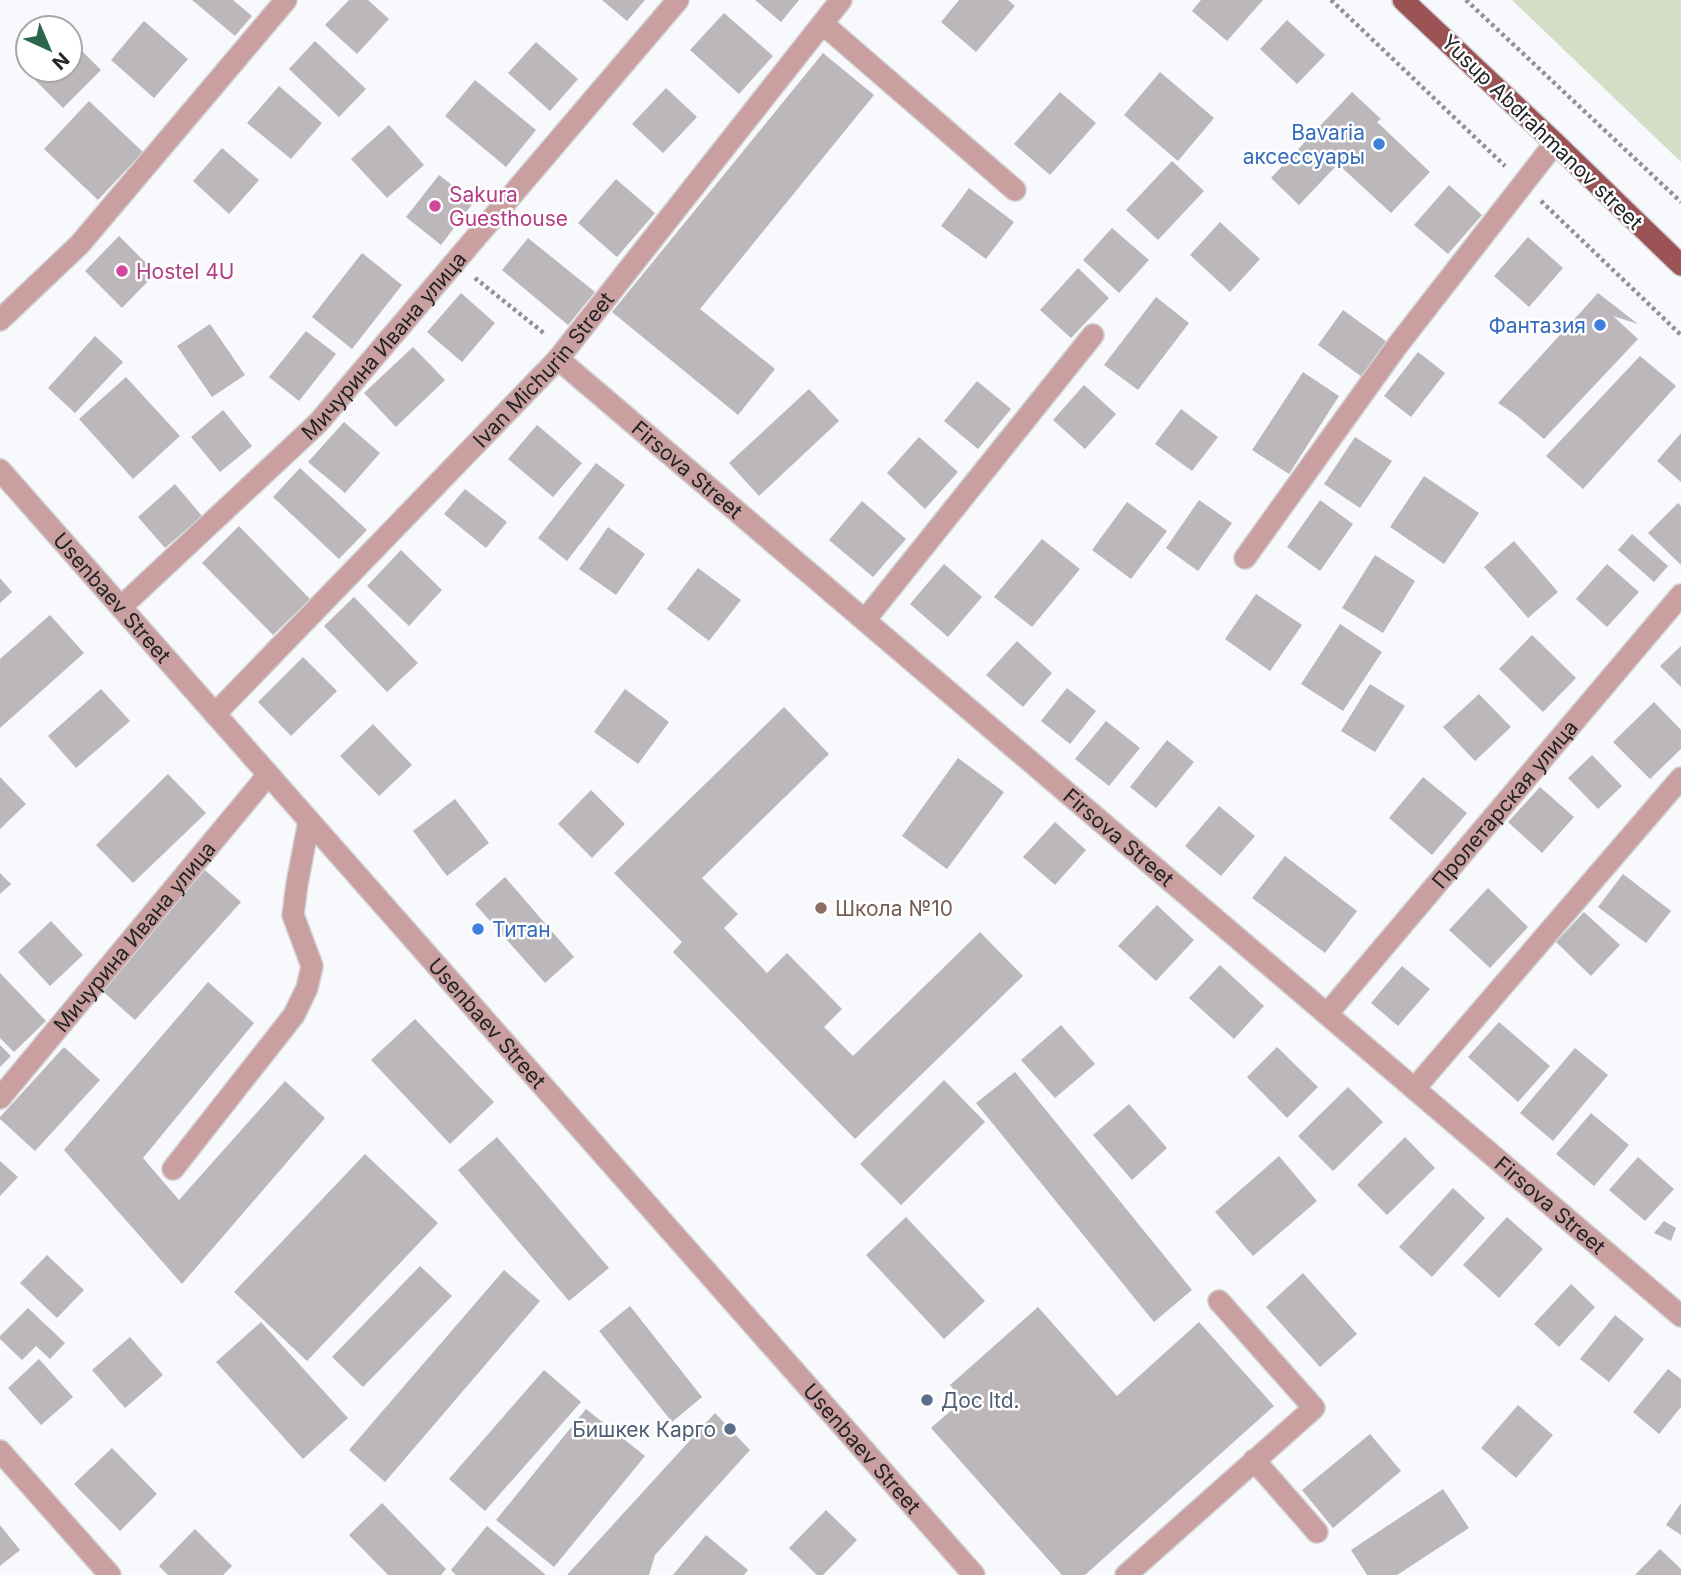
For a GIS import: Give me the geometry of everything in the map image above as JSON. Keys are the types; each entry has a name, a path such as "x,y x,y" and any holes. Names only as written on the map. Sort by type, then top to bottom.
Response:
{"main road":[{"name":"Yusup Abdrahmanov street","path":"1403,0 1681,265"}],"street":[{"path":"0,320 80,244 286,0"},
{"name":"Мичурина Ивана улица","path":"121,607 318,423 678,0"},
{"name":"Ivan Michurin Street","path":"215,714 561,354 841,0"},
{"path":"823,24 1015,190"},
{"path":"1245,558 1397,346 1555,143"},
{"path":"865,620 1093,335"},
{"name":"Firsova Street","path":"561,354 865,620 1681,1315"},
{"name":"Usenbaev Street","path":"0,470 974,1575"},
{"name":"Пролетарская улица","path":"1327,1014 1681,595"},
{"name":"Мичурина Ивана улица","path":"0,1098 268,775"},
{"path":"1415,1088 1681,778"},
{"path":"173,1169 294,1015 307,988 312,966 293,915 309,821"},
{"path":"1126,1575 1314,1408 1219,1301"},
{"path":"0,1451 110,1575"},
{"path":"1254,1460 1317,1532"}],"path":[{"path":"1466,0 1681,202"},
{"path":"455,262 561,354"}],"green space":[{"path":"1512,0 1681,0 1681,162"}],"building":[{"path":"192,0 233,0 252,16 235,36"},
{"path":"349,0 368,0 389,19 357,54 325,25"},
{"path":"602,0 645,0 627,21"},
{"path":"755,0 799,0 781,22"},
{"path":"959,0 1008,0 1015,6 976,52 941,22"},
{"path":"1201,0 1263,0 1227,41 1192,11"},
{"path":"724,13 773,56 739,94 690,50"},
{"path":"1287,20 1325,55 1297,84 1260,49"},
{"path":"144,21 188,59 154,98 111,60"},
{"path":"315,41 366,89 339,117 289,69"},
{"path":"536,42 578,79 550,111 508,73"},
{"path":"84,53 101,70 63,108 39,84 84,84"},
{"path":"823,53 874,95 700,309 775,369 738,415 612,312"},
{"path":"1160,72 1214,118 1178,161 1124,115"},
{"path":"475,80 536,130 506,167 445,116"},
{"path":"279,86 322,123 291,159 247,123"},
{"path":"666,88 697,117 663,153 632,124"},
{"path":"1060,92 1096,123 1050,175 1014,144"},
{"path":"1352,92 1381,119 1377,122 1430,172 1391,213 1338,164 1299,205 1271,178"},
{"path":"89,101 143,152 98,200 44,149"},
{"path":"389,125 424,165 387,198 351,159"},
{"path":"222,148 259,180 229,214 193,181"},
{"path":"1172,161 1204,191 1158,240 1126,210"},
{"path":"439,175 474,202 441,245 406,217"},
{"path":"616,179 655,213 617,257 578,223"},
{"path":"1449,185 1482,215 1448,254 1414,225"},
{"path":"969,188 1014,222 986,259 941,226"},
{"path":"1220,222 1260,259 1230,292 1190,255"},
{"path":"1112,228 1149,260 1119,293 1083,260"},
{"path":"119,236 156,273 122,308 85,271"},
{"path":"1528,237 1563,268 1529,307 1494,276"},
{"path":"528,238 595,292 568,325 502,270"},
{"path":"362,253 402,285 352,349 312,317"},
{"path":"1078,268 1109,298 1071,338 1040,310"},
{"path":"461,293 495,323 462,362 427,332"},
{"path":"1598,293 1638,324 1613,316 1638,339 1544,439 1498,403"},
{"path":"1156,297 1189,323 1138,390 1104,365"},
{"path":"1343,310 1387,342 1362,377 1318,345"},
{"path":"210,324 245,375 212,397 177,346"},
{"path":"306,331 336,354 299,401 269,377"},
{"path":"95,336 123,362 75,413 48,388"},
{"path":"413,347 445,380 396,427 364,393"},
{"path":"1418,352 1445,373 1411,417 1384,396"},
{"path":"1640,356 1676,386 1583,489 1546,456"},
{"path":"1303,372 1339,396 1289,474 1252,450"},
{"path":"126,377 180,436 133,479 79,419"},
{"path":"977,381 1011,409 978,449 944,421"},
{"path":"1084,385 1116,414 1085,449 1053,420"},
{"path":"809,389 839,421 759,496 729,463"},
{"path":"1181,409 1218,437 1192,471 1155,444"},
{"path":"223,410 252,446 220,472 191,437"},
{"path":"344,422 380,453 345,493 308,462"},
{"path":"537,425 582,463 553,497 508,459"},
{"path":"1681,433 1681,482 1657,461"},
{"path":"919,437 958,472 925,509 887,473"},
{"path":"1355,437 1392,461 1360,508 1324,484"},
{"path":"596,463 625,485 567,561 538,538"},
{"path":"300,468 367,530 339,559 273,497"},
{"path":"1424,476 1479,513 1444,564 1390,527"},
{"path":"175,484 202,516 165,548 138,517"},
{"path":"465,489 507,522 486,548 444,514"},
{"path":"1199,500 1232,523 1198,571 1166,548"},
{"path":"1320,500 1353,524 1320,571 1287,547"},
{"path":"862,501 906,539 873,577 829,540"},
{"path":"1127,502 1167,531 1131,579 1092,550"},
{"path":"1678,503 1681,506 1681,565 1648,533"},
{"path":"239,526 310,599 273,635 202,563"},
{"path":"608,527 645,554 616,595 579,569"},
{"path":"1632,534 1668,566 1654,582 1618,550"},
{"path":"1042,539 1080,569 1032,627 994,597"},
{"path":"1514,541 1558,592 1528,618 1484,567"},
{"path":"401,550 442,590 409,626 367,586"},
{"path":"1375,555 1415,581 1383,633 1342,608"},
{"path":"944,564 982,597 948,637 910,604"},
{"path":"1607,564 1639,592 1607,627 1576,599"},
{"path":"698,568 741,600 709,641 667,609"},
{"path":"0,578 12,592 0,603"},
{"path":"1256,594 1302,625 1270,671 1225,639"},
{"path":"354,597 418,663 387,692 324,626"},
{"path":"50,615 84,653 0,728 0,659"},
{"path":"1340,624 1382,652 1343,711 1301,684"},
{"path":"1532,635 1576,678 1543,712 1499,669"},
{"path":"1017,641 1052,673 1023,707 986,675"},
{"path":"1681,646 1681,687 1660,666"},
{"path":"303,657 337,691 291,736 258,702"},
{"path":"1370,684 1405,706 1375,752 1341,731"},
{"path":"1067,688 1096,711 1070,744 1041,721"},
{"path":"101,689 130,721 76,768 48,736"},
{"path":"625,689 669,722 638,764 594,732"},
{"path":"1479,694 1511,727 1475,761 1443,727"},
{"path":"1654,702 1681,730 1681,749 1650,779 1613,742"},
{"path":"784,707 829,754 702,878 738,914 724,928 767,973 787,953 842,1009 824,1027 853,1056 980,932 1023,976 855,1139 673,952 682,942 614,873"},
{"path":"1106,721 1140,748 1109,786 1075,759"},
{"path":"373,724 412,765 379,796 340,756"},
{"path":"1167,740 1194,762 1156,808 1130,787"},
{"path":"1592,755 1622,786 1598,809 1568,778"},
{"path":"958,758 1004,792 947,869 902,836"},
{"path":"168,774 206,813 133,883 96,845"},
{"path":"0,777 26,804 0,829"},
{"path":"1423,777 1467,813 1432,855 1389,818"},
{"path":"1540,787 1574,817 1542,853 1508,822"},
{"path":"591,790 625,824 592,858 558,824"},
{"path":"455,799 489,843 447,876 413,831"},
{"path":"1219,806 1255,836 1221,876 1185,846"},
{"path":"1055,822 1086,850 1055,885 1023,857"},
{"path":"1285,856 1357,911 1325,953 1252,898"},
{"path":"205,870 241,902 135,1020 99,988"},
{"path":"0,873 11,884 0,894"},
{"path":"1623,874 1671,911 1646,943 1598,907"},
{"path":"505,877 574,957 545,983 475,904"},
{"path":"1488,888 1528,927 1490,968 1449,930"},
{"path":"1157,905 1194,940 1156,981 1118,946"},
{"path":"1584,912 1620,945 1591,976 1556,942"},
{"path":"51,921 83,955 50,986 18,952"},
{"path":"1220,965 1264,1006 1234,1039 1189,998"},
{"path":"1402,966 1430,989 1398,1026 1371,1003"},
{"path":"0,973 46,1021 14,1052 0,1038"},
{"path":"208,982 254,1023 143,1158 179,1200 285,1081 325,1118 182,1284 64,1150"},
{"path":"415,1019 494,1102 450,1144 371,1060"},
{"path":"1499,1022 1550,1066 1518,1102 1468,1057"},
{"path":"1061,1025 1095,1064 1055,1098 1021,1060"},
{"path":"0,1045 11,1056 0,1067"},
{"path":"64,1047 100,1080 35,1151 0,1117"},
{"path":"1277,1047 1318,1087 1287,1118 1247,1077"},
{"path":"1575,1048 1608,1075 1553,1141 1520,1113"},
{"path":"1015,1072 1192,1290 1154,1322 976,1103"},
{"path":"944,1080 985,1122 901,1205 860,1164"},
{"path":"1348,1087 1383,1122 1333,1171 1298,1136"},
{"path":"1129,1104 1167,1148 1132,1180 1093,1135"},
{"path":"1591,1113 1629,1145 1594,1186 1556,1154"},
{"path":"497,1137 609,1268 569,1301 458,1170"},
{"path":"1405,1137 1435,1168 1387,1215 1357,1185"},
{"path":"365,1154 438,1223 307,1361 234,1292"},
{"path":"1279,1156 1317,1201 1253,1256 1215,1212"},
{"path":"1638,1157 1674,1189 1645,1221 1609,1190"},
{"path":"0,1161 18,1177 0,1196"},
{"path":"1453,1188 1485,1218 1432,1277 1399,1247"},
{"path":"906,1217 985,1301 944,1339 866,1255"},
{"path":"1507,1217 1543,1249 1499,1298 1463,1265"},
{"path":"1664,1221 1676,1228 1671,1241 1654,1233"},
{"path":"47,1255 84,1290 57,1318 20,1283"},
{"path":"420,1266 452,1296 363,1387 332,1357"},
{"path":"504,1270 540,1301 385,1482 349,1450"},
{"path":"1303,1273 1357,1334 1320,1367 1266,1307"},
{"path":"1571,1284 1595,1307 1559,1347 1534,1324"},
{"path":"630,1306 702,1397 672,1422 599,1331"},
{"path":"1038,1307 1117,1396 1199,1322 1274,1406 1085,1575 1062,1575 931,1428 963,1400 950,1385"},
{"path":"28,1308 65,1343 50,1359 36,1346 22,1360 0,1339"},
{"path":"1615,1315 1644,1339 1609,1382 1580,1359"},
{"path":"261,1322 348,1418 303,1459 216,1362"},
{"path":"130,1337 163,1375 125,1408 92,1370"},
{"path":"39,1359 73,1397 41,1425 8,1388"},
{"path":"1668,1369 1681,1379 1681,1407 1659,1434 1633,1412"},
{"path":"544,1370 581,1402 485,1511 449,1479"},
{"path":"1518,1405 1553,1435 1516,1478 1481,1448"},
{"path":"586,1409 645,1456 554,1567 496,1520"},
{"path":"715,1413 750,1450 655,1555 649,1575 567,1575"},
{"path":"1370,1434 1401,1471 1333,1528 1302,1490"},
{"path":"112,1448 157,1494 120,1531 74,1484"},
{"path":"1443,1489 1469,1528 1397,1575 1367,1575 1351,1550"},
{"path":"382,1503 446,1569 441,1575 388,1575 349,1535"},
{"path":"1681,1503 1681,1535 1666,1525"},
{"path":"826,1510 857,1540 823,1575 817,1575 789,1548"},
{"path":"0,1525 20,1550 0,1566"},
{"path":"487,1526 546,1575 456,1575 451,1570"},
{"path":"195,1529 232,1566 223,1575 168,1575 159,1566"},
{"path":"706,1535 748,1570 744,1575 673,1575"},
{"path":"1660,1549 1681,1569 1681,1575 1635,1575"}],"place":[{"name":"Bavaria аксеcсуары","path":"1379,144"},
{"name":"Sakura Guesthouse","path":"435,206"},
{"name":"Hostel 4U","path":"122,271"},
{"name":"Фантазия","path":"1600,325"},
{"name":"Школа №10","path":"821,908"},
{"name":"Титан","path":"478,929"},
{"name":"Дос ltd.","path":"927,1400"},
{"name":"Бишкек Карго","path":"730,1429"}]}
